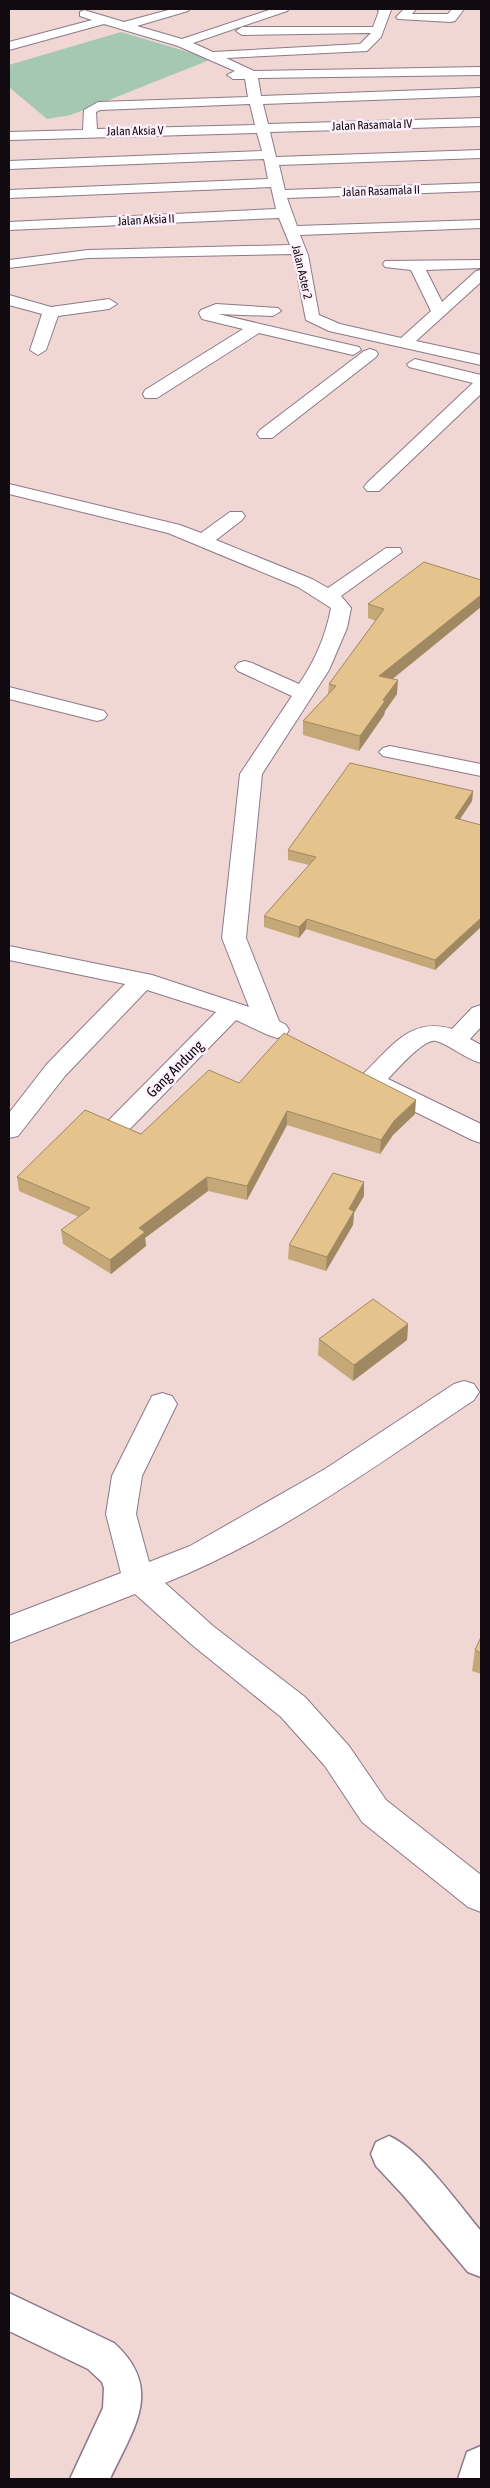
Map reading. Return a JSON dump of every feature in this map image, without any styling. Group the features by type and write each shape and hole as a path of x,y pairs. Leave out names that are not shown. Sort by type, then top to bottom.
{"street":[{"path":"98,9 84,14 182,43 252,74"},
{"path":"124,26 184,9"},
{"path":"182,43 283,9"},
{"path":"210,55 363,48 368,46 378,30 383,9"},
{"path":"410,9 402,17 451,18 458,9"},
{"path":"305,30 340,18"},
{"path":"9,46 105,20"},
{"path":"216,31 378,30"},
{"path":"218,75 481,71"},
{"name":"Jalan Aster 2","path":"252,74 255,99 284,213 299,249 312,317 335,328 481,360"},
{"path":"90,133 90,110 98,106 481,92"},
{"name":"Jalan Rasamala IV","path":"262,128 481,122"},
{"name":"Jalan Aksia V","path":"9,136 262,128"},
{"path":"9,165 481,154"},
{"name":"Jalan Rasamala II","path":"9,194 481,187"},
{"name":"Jalan Aksia II","path":"9,227 284,213"},
{"path":"291,231 481,224"},
{"path":"9,227 88,254"},
{"path":"9,264 88,254 299,249"},
{"path":"390,264 416,266 481,264"},
{"path":"416,266 439,312"},
{"path":"405,343 481,274"},
{"path":"9,300 52,312 109,304"},
{"path":"273,311 216,309 207,314 215,318 481,380"},
{"path":"38,350 52,312"},
{"path":"151,394 257,327"},
{"path":"266,434 370,354"},
{"path":"373,487 481,385"},
{"path":"9,489 143,520 204,540 330,595 338,602 341,608 337,628 319,670 251,774 234,938 268,1024"},
{"path":"204,540 236,516"},
{"path":"330,595 393,552"},
{"path":"245,667 304,694"},
{"path":"9,693 97,715"},
{"path":"390,752 481,770"},
{"path":"9,953 143,980 192,993 268,1024 294,1038"},
{"path":"9,1130 56,1070 143,980"},
{"name":"Gang Andung","path":"117,1127 232,1010"},
{"path":"454,1041 481,1012"},
{"path":"481,1055 435,1033 419,1035 363,1076 481,1134"},
{"path":"9,1630 201,1555 336,1478 464,1392"},
{"path":"162,1404 127,1476 121,1514 138,1578 202,1634 293,1707 337,1756 374,1811 481,1896"}],"lane":[{"path":"389,2154 416,2182 481,2259"},
{"path":"9,2312 101,2356 115,2368 123,2387 122,2410 90,2479"}],"shaded area":[{"path":"9,9 481,9 481,2479 9,2479"}],"green space":[{"path":"121,32 212,59 71,115 47,119 9,87 9,65"}],"building":[{"path":"424,562 481,580 481,595 379,676 398,680 360,736 303,721 336,686 329,684 384,609 368,604"},
{"path":"350,763 473,791 455,818 481,825 481,918 435,960 307,919 299,927 264,916 316,857 288,850"},
{"path":"284,1033 416,1100 394,1121 381,1140 287,1111 247,1186 207,1177 139,1228 145,1232 110,1260 61,1230 90,1208 17,1177 85,1110 141,1134 209,1070 239,1083"},
{"path":"333,1173 364,1182 349,1209 354,1211 327,1257 289,1245"},
{"path":"373,1299 408,1324 354,1365 319,1339"},
{"path":"481,1637 481,1653 475,1650"}]}
